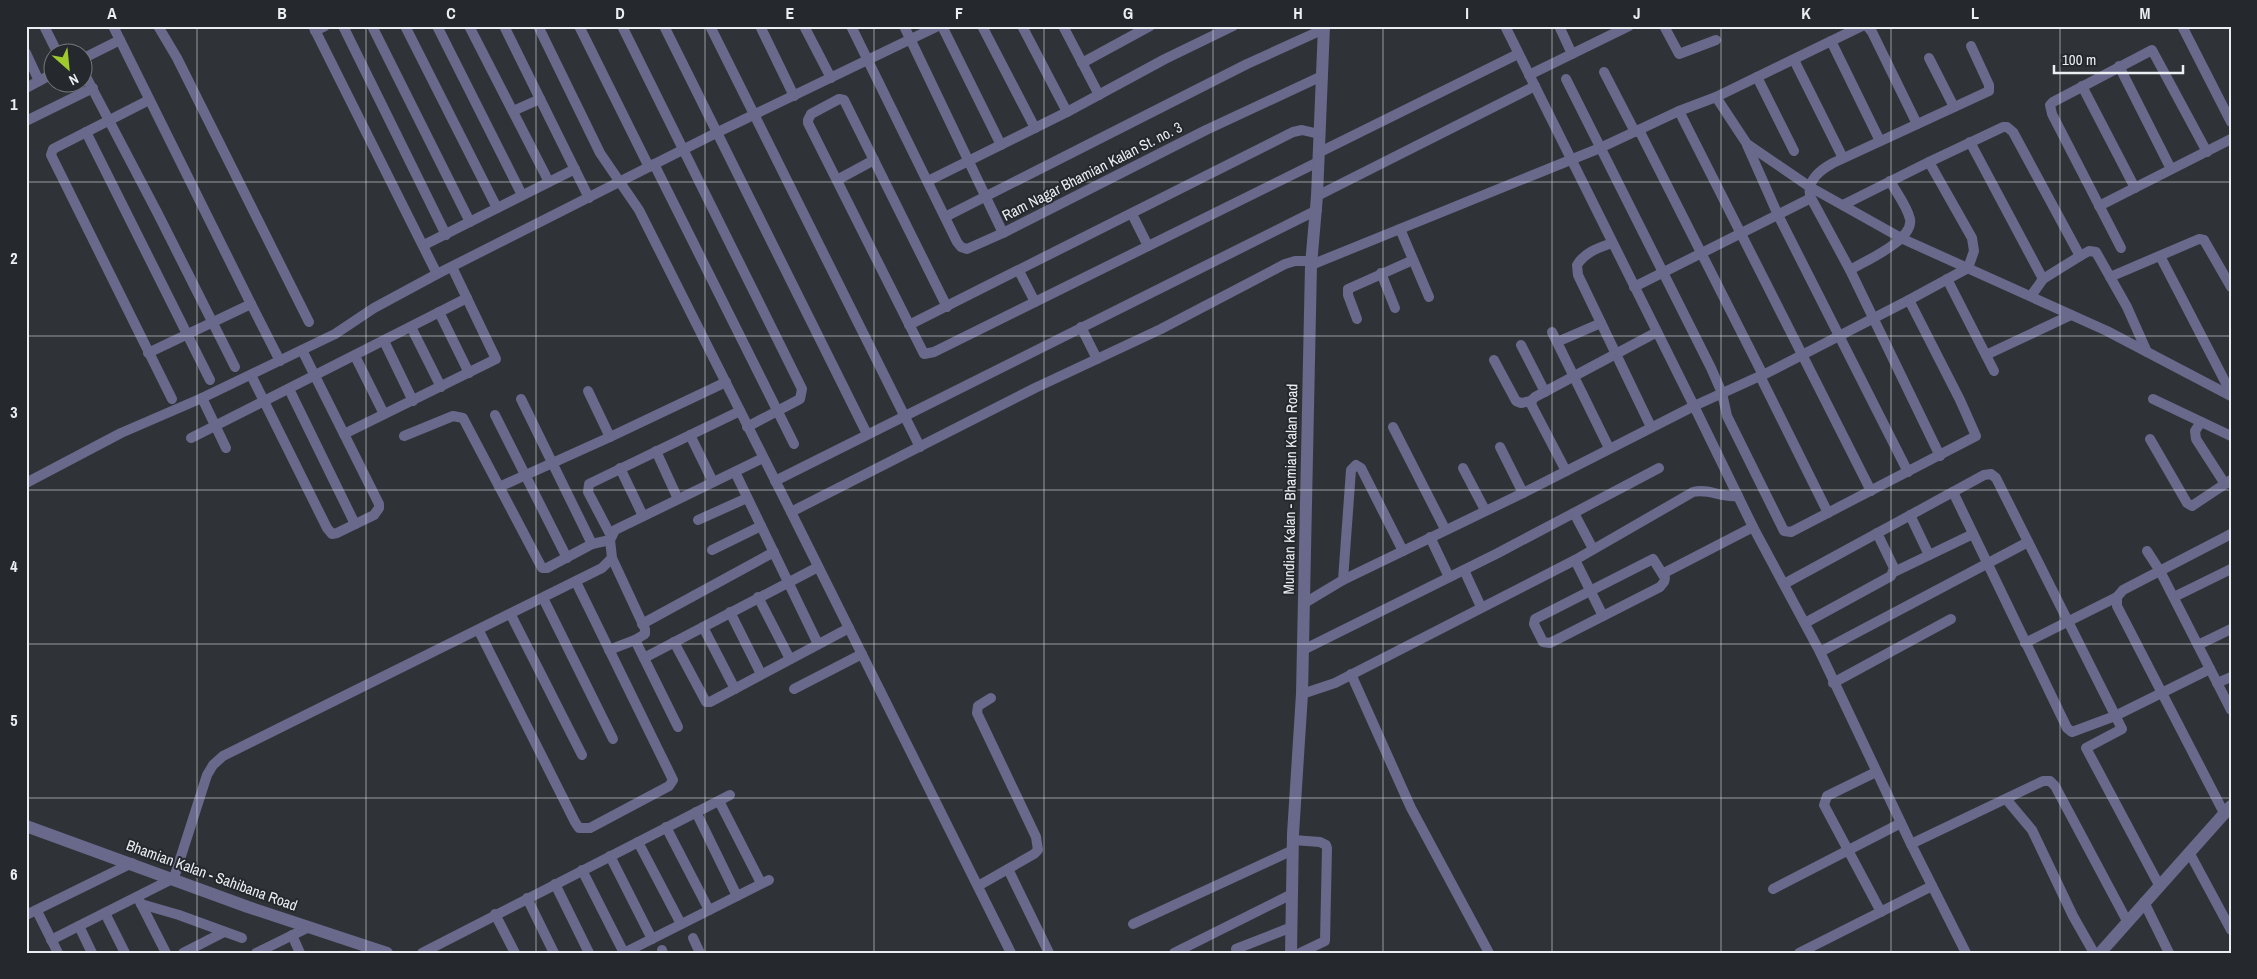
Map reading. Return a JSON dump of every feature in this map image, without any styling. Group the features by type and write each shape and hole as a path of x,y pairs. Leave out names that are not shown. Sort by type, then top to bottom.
{"street":[{"path":"44,26 52,42"},
{"path":"113,26 280,361"},
{"path":"158,26 177,58 309,322"},
{"path":"325,26 314,29 437,274"},
{"path":"343,26 446,235"},
{"path":"372,26 470,222"},
{"path":"405,26 497,208"},
{"path":"437,26 522,195"},
{"path":"470,26 549,182"},
{"path":"504,26 589,198"},
{"path":"538,26 600,153 639,210 1011,953"},
{"path":"580,26 794,444"},
{"path":"622,26 802,389 803,395 800,399 747,427"},
{"path":"664,26 867,434"},
{"path":"710,26 920,447"},
{"path":"760,26 794,96"},
{"path":"804,26 831,78"},
{"path":"851,26 957,242 961,247 967,249 1003,233"},
{"name":"Ram Nagar Bhamian Kalan St. no. 3","path":"904,26 1003,233 1206,130 1322,76"},
{"path":"26,483 121,433 202,398 335,334 374,308 437,274 621,182 684,148 938,26"},
{"path":"942,26 1001,145"},
{"path":"982,26 1035,128"},
{"path":"1022,26 1067,112"},
{"path":"1063,26 1099,95"},
{"path":"1082,63 1150,26"},
{"path":"928,181 1233,26"},
{"path":"1505,26 1753,527 1820,652 1876,772 1966,953"},
{"path":"1559,26 1572,54"},
{"path":"1529,75 1572,54 1613,30 1629,26"},
{"path":"1664,26 1679,54 1716,40"},
{"path":"791,512 1035,388 1161,329 1285,264 1295,261 1312,263 1600,148 1679,111 1716,97 1862,26"},
{"path":"1867,26 1872,32 1917,124"},
{"path":"2182,26 2231,122"},
{"path":"945,217 1230,72 1324,28"},
{"name":"Mundian Kalan - Bhamian Kalan Road","path":"1291,953 1293,845 1302,694 1312,263 1318,196 1324,28"},
{"path":"92,54 120,40"},
{"path":"1831,41 1880,141"},
{"path":"1940,456 1850,270 1811,198 1810,187 1822,169 1990,89 1971,46"},
{"path":"2120,248 2050,109 2053,102 2149,51 2155,52 2207,152"},
{"path":"26,53 40,81 26,88"},
{"path":"947,306 843,98 811,114 808,120 921,351 929,354 1148,246 1518,54"},
{"path":"1929,58 1954,106"},
{"path":"1794,60 1843,158"},
{"path":"2119,66 2171,169"},
{"path":"1604,72 1703,253 1828,513"},
{"path":"1757,77 1794,151"},
{"path":"1566,79 1722,393 1727,416 1784,531 1791,532 1973,439 1976,433 1909,300"},
{"path":"1318,196 1535,86"},
{"path":"2082,86 2135,188"},
{"path":"26,122 93,88 235,367"},
{"path":"1716,97 1747,144 1778,216 1908,472"},
{"path":"149,100 53,149 51,155 172,399"},
{"path":"513,111 540,100"},
{"path":"1679,111 1871,491"},
{"path":"1844,205 1928,162 2003,127 2010,129 2080,256"},
{"path":"909,325 1293,132 1302,130 1319,134"},
{"path":"86,132 210,380"},
{"path":"2099,206 2231,139"},
{"path":"1970,142 2043,279"},
{"path":"1747,144 1810,187 1903,239 2031,296 2231,394"},
{"path":"837,180 874,160"},
{"path":"1303,604 1343,580 1445,529 1523,493 1694,406 1761,376 1968,268 1974,251 1972,238 1928,162"},
{"path":"424,246 575,169"},
{"path":"1850,270 1903,239 1909,228 1910,218 1890,181"},
{"path":"1634,287 1811,198"},
{"path":"775,481 905,414 1317,210"},
{"path":"1132,214 1148,246"},
{"path":"1400,229 1429,297"},
{"path":"2110,277 2199,239 2204,240 2231,287"},
{"path":"1612,243 1589,253 1577,265 1578,275 1651,427"},
{"path":"2031,296 2043,279 2093,250 2127,307 2147,352"},
{"path":"2160,256 2231,394"},
{"path":"1357,319 1348,295 1348,288 1413,260"},
{"path":"344,434 496,359 452,267"},
{"path":"1019,271 1035,302"},
{"path":"1381,273 1395,308"},
{"path":"1947,279 1994,371"},
{"path":"191,438 467,298"},
{"path":"148,353 251,304"},
{"path":"439,312 469,373"},
{"path":"1986,354 2071,315"},
{"path":"1601,324 1555,337 1609,448"},
{"path":"411,327 441,387"},
{"path":"1081,327 1097,360"},
{"path":"1494,360 1516,401 1521,403 1532,401 1545,392 1657,332"},
{"path":"384,341 413,401"},
{"path":"1521,345 1545,392"},
{"path":"250,375 330,532 337,533 356,524 374,515 380,508 302,350"},
{"path":"355,356 384,414"},
{"path":"499,487 726,382"},
{"path":"289,389 356,524"},
{"path":"588,391 610,437"},
{"path":"202,398 226,448"},
{"path":"521,399 592,544"},
{"path":"2153,399 2231,436"},
{"path":"1532,401 1532,406 1566,471"},
{"path":"609,650 635,640 644,634 642,624 612,558 610,537 587,487 592,482 620,468 740,411"},
{"path":"495,415 567,558"},
{"path":"404,436 453,416 463,418 542,568 546,568 592,544 610,537 614,530 763,458"},
{"path":"2150,439 2187,503 2192,506 2228,482 2196,439 2195,431 2201,422"},
{"path":"1394,427 1445,529"},
{"path":"690,435 712,482"},
{"path":"1500,447 1523,493"},
{"path":"656,451 678,499"},
{"path":"1343,580 1351,470 1356,465 1361,468 1404,551"},
{"path":"620,468 643,516"},
{"path":"1463,468 1485,510"},
{"path":"1303,650 1450,578 1659,468"},
{"path":"734,472 818,644"},
{"path":"1784,584 1984,475 1991,474 1996,478 2122,729 2086,748 2159,885"},
{"path":"1302,694 1323,688 1575,560 1693,492 1702,490 1730,497 1738,496"},
{"path":"1953,492 2067,728 2072,732 2079,731 2115,716 2210,669"},
{"path":"698,520 747,498"},
{"path":"1574,513 1594,549"},
{"path":"1910,515 1929,555"},
{"path":"712,550 761,526"},
{"path":"1664,573 1753,527"},
{"path":"1877,533 1894,568 1894,572"},
{"path":"1805,623 1891,576 1894,572 1973,534"},
{"path":"2025,643 2117,597 2123,590 2231,534"},
{"path":"1430,537 1450,578"},
{"path":"1820,652 2028,542"},
{"path":"2147,551 2174,597 2231,710"},
{"path":"642,624 774,552"},
{"path":"51,940 105,913 139,900 174,878 207,775 213,765 223,756 576,582 602,568 612,558"},
{"path":"1653,559 1664,573 1664,582 1660,586 1550,643 1543,642 1534,624 1535,619 1590,590 1653,559"},
{"path":"1575,560 1603,616"},
{"path":"644,658 818,567"},
{"path":"2174,597 2231,569"},
{"path":"1464,570 1481,607"},
{"path":"479,630 575,822 579,828 584,829 669,786 673,780 576,582"},
{"path":"2100,953 2228,809 2162,693 2117,606 2117,597"},
{"path":"543,598 613,739"},
{"path":"758,598 790,659"},
{"path":"730,612 761,674"},
{"path":"511,614 582,755"},
{"path":"1833,683 1951,619"},
{"path":"703,627 735,689"},
{"path":"674,642 703,700 710,702 849,628"},
{"path":"2198,646 2231,629"},
{"path":"635,640 678,727"},
{"path":"794,689 862,654"},
{"path":"1351,674 1411,808 1489,953"},
{"path":"2217,683 2231,677"},
{"path":"978,886 1038,850 1038,844 977,712 978,706 991,698"},
{"path":"1876,772 1827,796 1824,800 1824,806 1881,912"},
{"path":"1911,844 2043,781 2050,781 2055,786 2126,922"},
{"path":"422,953 730,795"},
{"path":"2006,799 2032,830 2072,916 2094,953"},
{"path":"582,870 624,953 738,896 765,882 719,801"},
{"path":"696,812 738,896"},
{"path":"1773,889 1901,823"},
{"name":"Bhamian Kalan - Sahibana Road","path":"26,826 248,906 387,953"},
{"path":"666,827 709,910"},
{"path":"638,842 681,924"},
{"path":"1133,924 1293,845 1320,842 1326,845 1327,848 1325,941 1300,953"},
{"path":"2189,852 2231,930"},
{"path":"610,856 652,938"},
{"path":"26,916 132,863"},
{"path":"1008,869 1049,953"},
{"path":"555,884 589,953"},
{"path":"1799,953 1932,886"},
{"path":"1174,953 1292,894"},
{"path":"527,898 554,953"},
{"path":"139,900 242,938"},
{"path":"139,900 166,953"},
{"path":"2144,902 2169,953"},
{"path":"36,911 58,953"},
{"path":"105,913 125,953"},
{"path":"495,914 515,953"},
{"path":"79,926 92,953"},
{"path":"261,952 309,926"},
{"path":"1236,948 1292,927"},
{"path":"184,953 224,932"},
{"path":"292,935 300,953"},
{"path":"693,938 700,953"}]}
